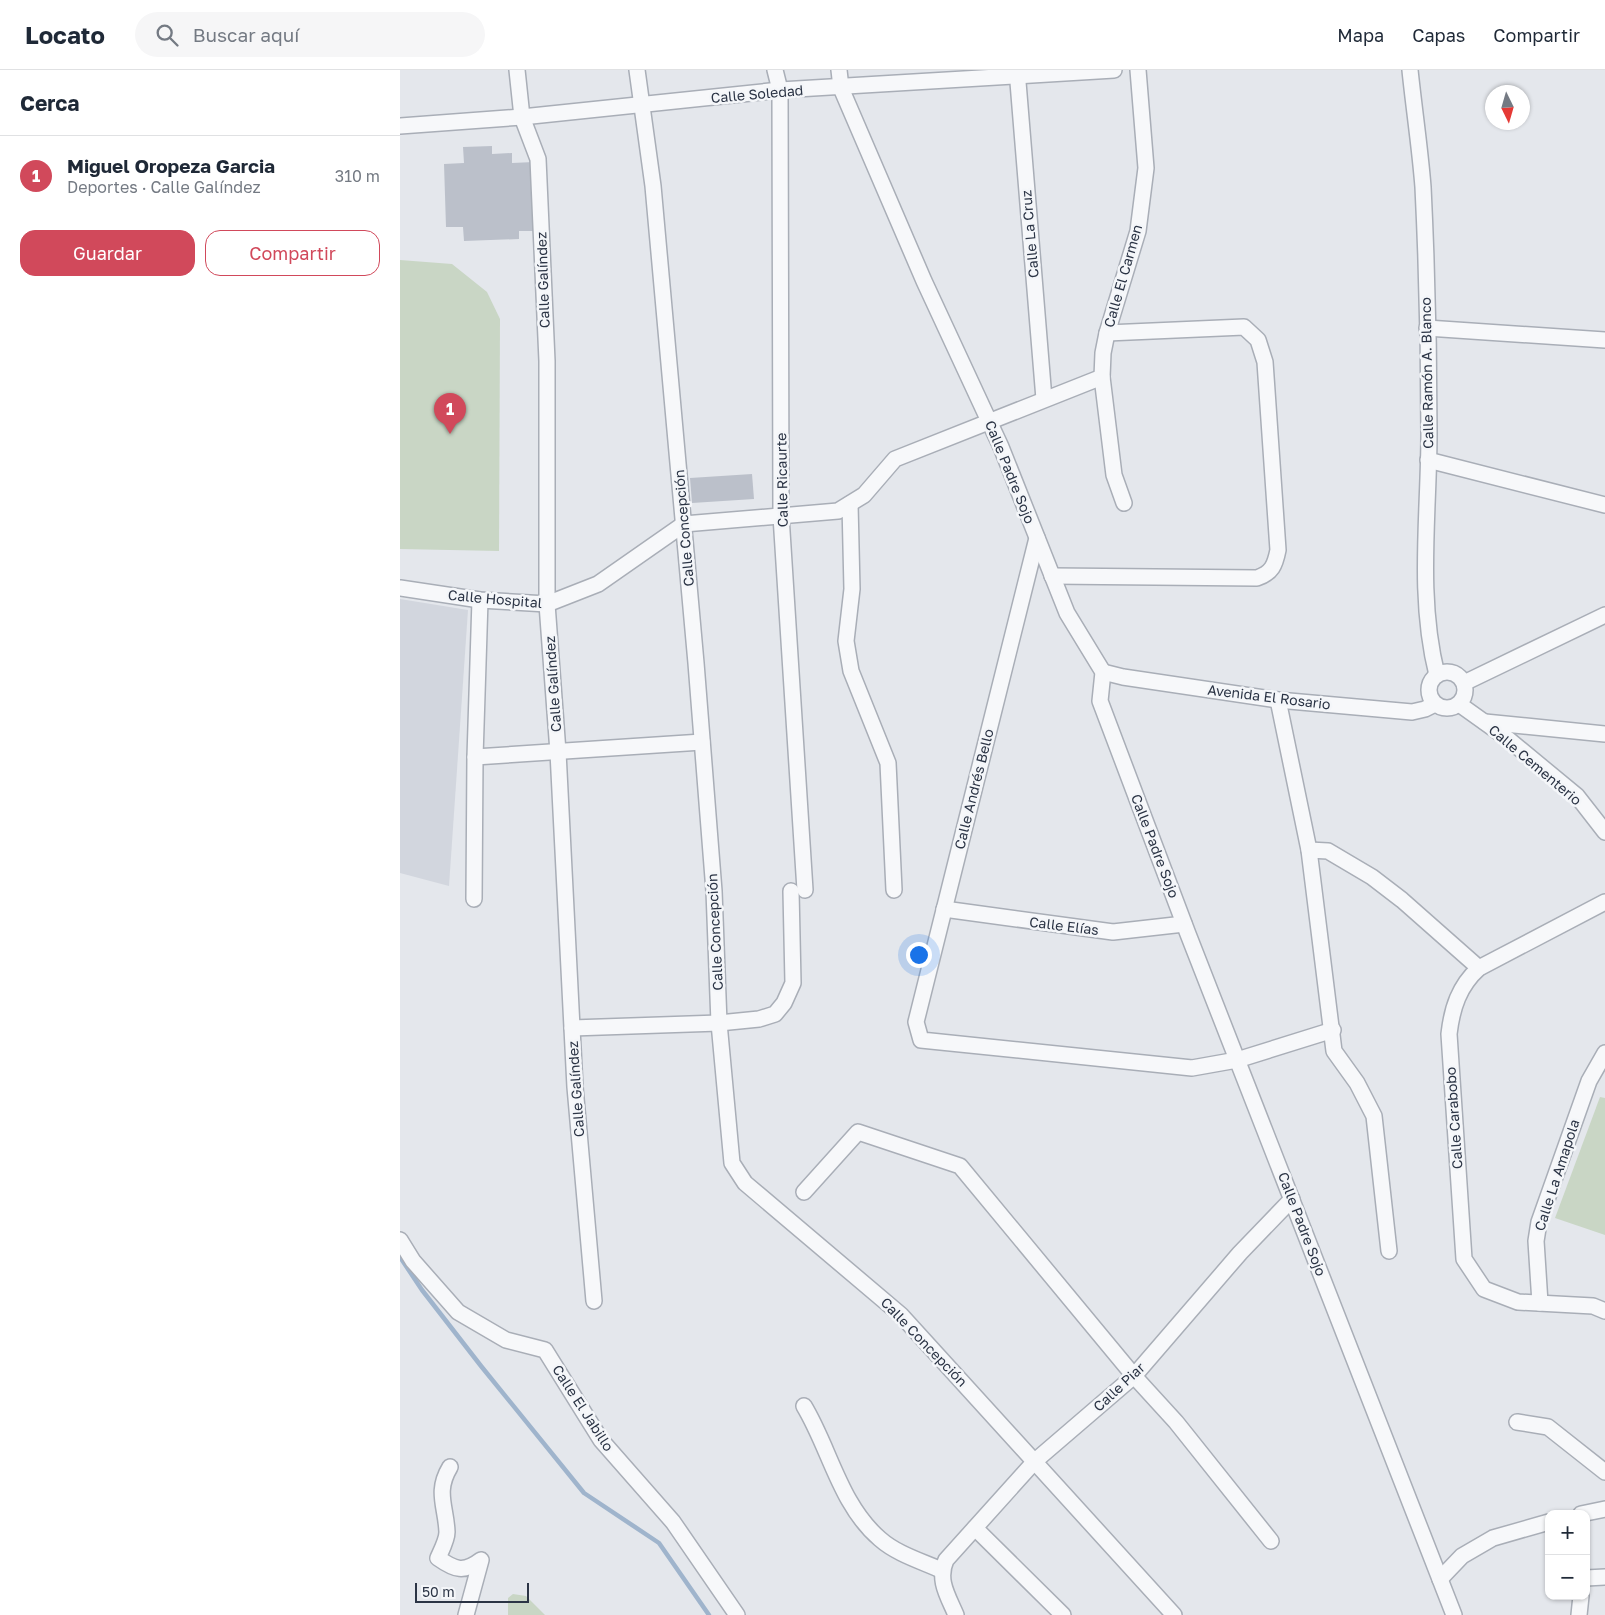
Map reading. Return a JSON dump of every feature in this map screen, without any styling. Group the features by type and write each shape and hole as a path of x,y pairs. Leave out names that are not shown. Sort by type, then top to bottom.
{"street":[{"name":"Calle Galíndez","path":"517,70 522,118 538,159 547,361 548,604 558,752 572,1028 594,1301"},
{"name":"Calle Concepción","path":"637,70 653,186 684,524 714,891 720,1023 732,1163 745,1183 901,1315 1174,1615"},
{"name":"Calle Ricaurte","path":"572,1028 720,1023 759,1019 775,1014 784,1003 793,983 798,891 781,516 780,90 775,70"},
{"name":"Calle Padre Sojo","path":"839,70 841,88 924,281 990,421 1067,614 1103,672 1100,701 1184,924 1454,1615"},
{"name":"Calle Soledad","path":"400,126 522,118 780,90 841,88 1017,73 1114,70"},
{"name":"Calle El Carmen","path":"1124,503 1119,494 1111,452 1102,377 1103,353 1107,334 1138,231 1146,168 1138,70"},
{"name":"Calle Ramón A. Blanco","path":"1410,70 1423,186 1428,460 1425,598 1432,654 1437,675"},
{"name":"Calle La Cruz","path":"1017,73 1044,398"},
{"path":"1052,576 1257,578 1267,575 1277,557 1265,362 1258,340 1244,328 1107,334"},
{"path":"1427,328 1605,340"},
{"path":"684,524 838,511 864,495 895,459 1044,398 1102,377"},
{"path":"1428,460 1605,505"},
{"path":"850,504 852,589 846,640 851,671 888,763 894,890"},
{"name":"Calle Hospital","path":"400,588 480,600 548,604 598,584 684,524"},
{"name":"Calle Andrés Bello","path":"1037,538 916,1022 921,1040 1192,1068 1237,1060"},
{"path":"474,899 475,757 480,600"},
{"path":"1464,683 1605,615"},
{"name":"Avenida El Rosario","path":"1103,672 1123,677 1278,700 1412,712 1435,704 1446,708 1459,704"},
{"path":"1435,704 1430,697 1431,681 1437,675 1445,672 1454,673 1464,683 1465,694 1459,704"},
{"path":"1278,700 1309,850 1334,1052 1356,1083 1374,1116 1389,1251"},
{"name":"Calle Cementerio","path":"1459,704 1508,739 1576,796 1605,832"},
{"path":"1483,722 1605,734"},
{"path":"475,757 702,742"},
{"path":"1309,850 1328,851 1372,877 1402,900 1479,968"},
{"name":"Calle Carabobo","path":"1605,902 1479,968 1467,978 1455,1001 1449,1034 1464,1259 1484,1289 1518,1302 1593,1306 1605,1311"},
{"name":"Calle Elías","path":"944,909 1113,932 1184,924"},
{"path":"1237,1060 1332,1030"},
{"name":"Calle La Amapola","path":"1540,1303 1536,1241 1539,1222 1589,1081 1605,1053"},
{"path":"804,1192 858,1132 960,1166 1134,1376 1176,1422 1271,1541"},
{"name":"Calle Piar","path":"941,1570 946,1560 1035,1461 1134,1376 1240,1253 1292,1199"},
{"name":"Calle El Jabillo","path":"400,1240 413,1260 458,1312 506,1340 545,1350 601,1440 672,1522 737,1615"},
{"path":"804,1406 821,1436 849,1502 866,1525 893,1549 941,1570 945,1590 956,1615"},
{"path":"1517,1422 1535,1423 1548,1427 1605,1472"},
{"path":"450,1467 444,1478 441,1497 447,1534 438,1558 453,1568 470,1568 481,1560 466,1615"},
{"path":"1590,1512 1605,1509"},
{"path":"1440,1579 1462,1556 1493,1538 1545,1523"},
{"path":"975,1528 1063,1615"},
{"path":"1590,1578 1605,1577"},
{"path":"1579,1615 1581,1600"}],"shaded area":[{"path":"400,599 468,610 449,886 400,873"}],"green space":[{"path":"400,260 452,264 487,292 500,319 499,551 400,549"},
{"path":"1600,1097 1605,1098 1605,1235 1555,1218"},
{"path":"513,1594 526,1596 545,1615 508,1615 508,1598"}],"building":[{"path":"492,146 492,154 512,153 512,163 534,162 536,231 519,231 519,239 464,241 463,227 446,227 444,164 464,163 463,147"},
{"path":"752,474 754,499 692,503 690,478"}],"waterway":[{"path":"400,1257 422,1290 481,1366 584,1493 659,1543 709,1615"}],"place":[{"name":"Miguel Oropeza Garcia","path":"450,434"}]}
